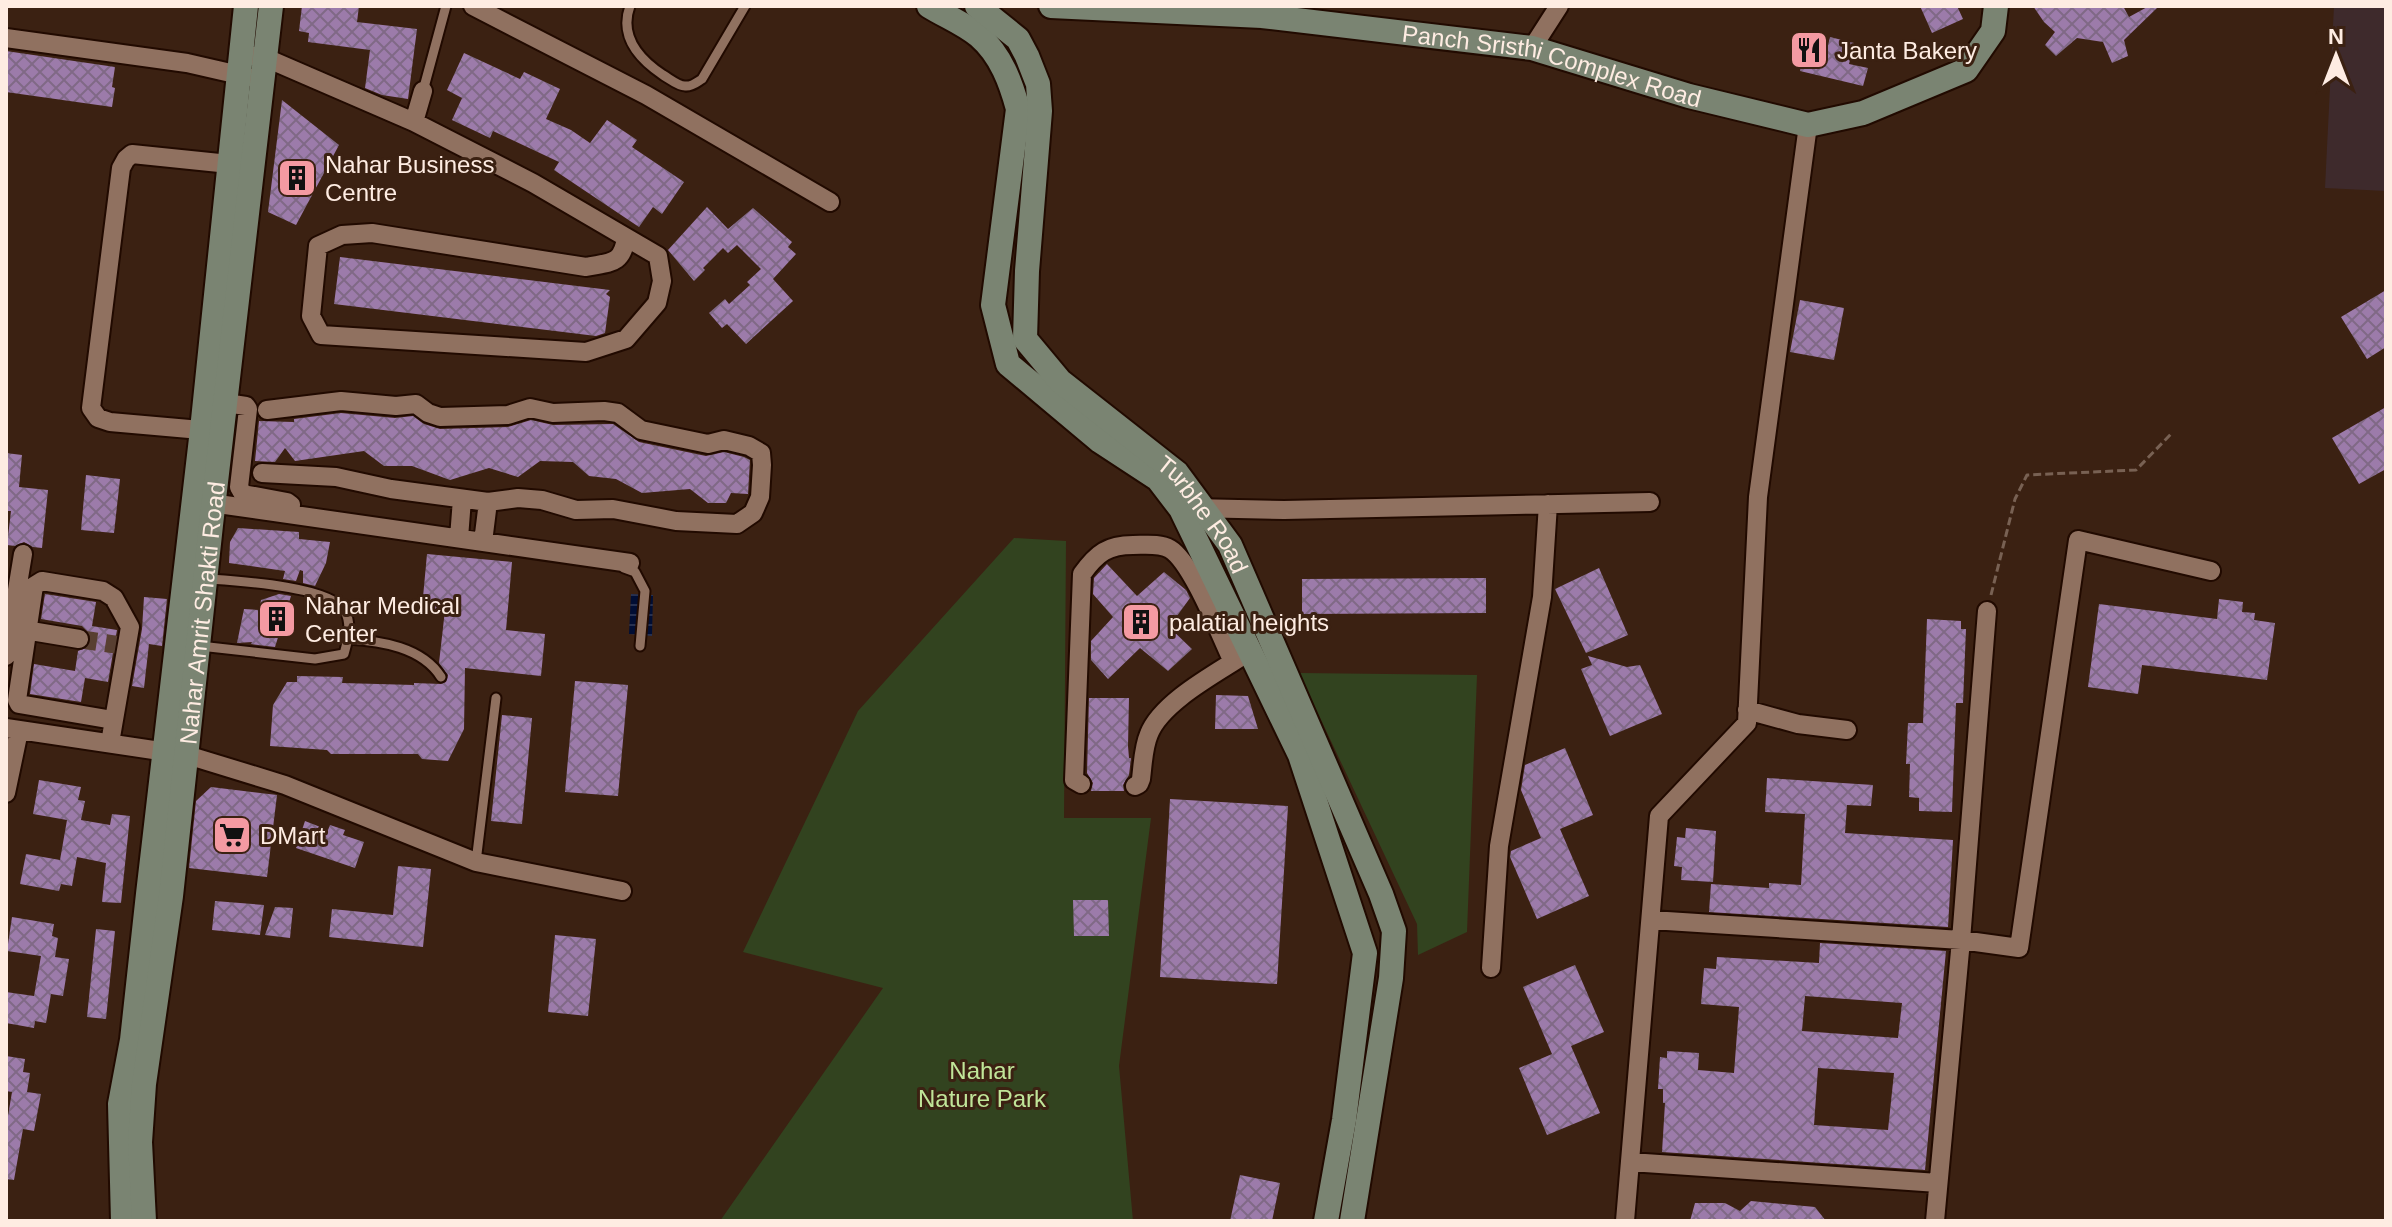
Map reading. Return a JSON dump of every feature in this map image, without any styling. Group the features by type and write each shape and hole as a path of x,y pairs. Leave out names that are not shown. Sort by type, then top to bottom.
{"street":[{"name":"Nahar Amrit Shakti Road","path":"212,431 226,403 242,165 240,65 246,6"},
{"name":"Nahar Amrit Shakti Road","path":"123,1221 130,1142 144,1084 160,895 242,165 265,69 271,6"},
{"path":"473,6 646,95 830,202"},
{"name":"Turbhe Road","path":"977,6 1018,39 1038,84 1040,111 1025,339 1060,381 1177,473 1191,508 1230,545 1253,653 1308,749 1381,894 1394,931 1391,978 1352,1221"},
{"name":"Panch Sristhi Complex Road","path":"1051,6 1264,11 1532,48 1689,96 1808,125 1863,113 1966,70 1993,31 1996,6"},
{"path":"1532,48 1559,6"},
{"path":"945,9 993,51 1010,79 1018,109 993,305 1008,364 1100,441 1158,479 1191,508 1284,510 1650,502"},
{"path":"6,38 195,65 240,65 265,69 414,122 533,183 658,256 662,281 657,303 626,339 586,352 321,335 311,316 318,246 342,235 372,233 586,267 615,261 624,252 626,238"},
{"path":"414,122 423,91"},
{"path":"1625,1221 1659,816 1747,723 1758,497 1808,125"},
{"path":"212,431 110,422 98,418 91,408 121,168 126,159 132,154 242,165"},
{"path":"996,318 1026,313"},
{"path":"262,473 336,477 391,489 488,502 518,498 542,500 576,510 613,509 676,521 737,524 753,513 760,497 761,453 749,446 724,440 708,444 641,430 618,413 553,413 530,408 508,415 440,417 416,404 396,406 355,401 267,410"},
{"path":"226,403 248,409 239,487 243,494 287,502 291,505 290,514"},
{"path":"459,538 462,499"},
{"path":"483,542 488,502"},
{"path":"1491,968 1499,846 1538,631 1548,504"},
{"path":"203,505 290,514 630,563"},
{"path":"1651,920 1961,940 2019,948 2078,540 2211,571"},
{"path":"1081,784 1074,780 1082,574 1099,555 1116,545 1154,544 1170,548 1186,564 1253,653 1169,706 1147,738 1141,779 1135,786"},
{"path":"23,554 19,704 113,720"},
{"name":"Nahar Amrit Shakti Road","path":"176,753 198,646 195,578"},
{"path":"6,656 34,586 42,581 103,591 114,598 130,627 110,743"},
{"path":"1935,1221 1987,611"},
{"path":"19,629 79,639"},
{"path":"1747,710 1798,724 1847,730"},
{"path":"6,793 12,730 176,753 285,785 476,862 622,891"},
{"path":"1308,749 1365,953 1344,1120 1326,1221"},
{"path":"1361,940 1394,931"},
{"name":"Nahar Amrit Shakti Road","path":"130,1142 144,1221"},
{"path":"1630,1162 1938,1183"}],"lane":[{"path":"423,91 446,6"},
{"path":"630,6 627,31 634,51 651,67 682,87 692,86 702,79 745,6"},
{"path":"203,505 621,566 635,572 645,591 640,646"},
{"path":"195,578 310,591 330,598 344,608 349,620 344,654 315,659 198,646"},
{"path":"348,639 368,640 418,654 441,677"},
{"path":"476,862 496,698"}],"path":[{"path":"1987,611 2015,499 2027,475 2136,470 2173,432"}],"shaded area":[{"path":"2334,6 2386,6 2386,191 2325,188"}],"green space":[{"name":"Nahar Nature Park","path":"1014,538 1066,541 1064,818 1151,818 1119,1066 1133,1221 720,1221 883,988 743,952 858,711"},
{"path":"1299,673 1477,675 1467,932 1418,955 1417,924"}],"water":[{"path":"631,594 653,595 652,636 629,634"}],"building":[{"path":"302,6 359,6 357,22 417,29 408,99 382,95 365,88 370,50 308,42 309,33 299,31"},
{"path":"1920,6 1957,6 1963,19 1932,33"},
{"path":"2033,6 2123,6 2129,17 2149,6 2158,7 2124,40 2128,56 2112,63 2103,42 2077,38 2056,56 2045,45 2055,32"},
{"path":"1830,37 1854,43 1849,64 1868,68 1863,86 1800,71 1804,53 1825,58"},
{"path":"6,51 115,67 112,107 6,92"},
{"path":"464,53 520,79 524,72 560,89 546,119 590,143 607,120 637,140 632,147 684,182 662,214 653,207 639,227 554,170 559,162 493,131 490,138 452,120 462,98 447,90"},
{"name":"Nahar Business Centre","path":"282,100 339,145 296,225 268,212"},
{"path":"707,207 728,229 753,208 792,242 788,247 796,254 773,279 793,301 746,344 727,324 722,328 709,313 725,299 729,304 750,285 747,282 761,269 737,245 728,253 723,248 694,281 668,250"},
{"path":"340,257 610,290 606,294 610,297 605,333 596,336 334,304"},
{"path":"2386,290 2386,347 2367,359 2341,317"},
{"path":"1800,300 1844,308 1834,360 1790,352"},
{"path":"2386,407 2386,469 2359,484 2332,438"},
{"path":"341,413 395,418 413,416 424,424 440,429 508,427 531,420 553,425 613,424 639,442 706,456 724,452 750,460 748,494 731,493 726,503 708,503 690,489 642,493 616,479 589,476 573,462 540,461 518,477 489,468 450,480 412,466 384,466 364,451 295,461 285,448 275,462 255,461 259,421 294,422 294,419"},
{"path":"6,453 22,455 19,487 48,490 42,548 24,542 7,545 11,511 6,511"},
{"path":"86,475 120,479 114,533 81,530"},
{"path":"238,528 299,532 299,539 330,542 326,563 315,586 303,583 303,571 300,570 296,581 283,579 285,571 229,563 230,542"},
{"path":"427,554 512,562 506,630 545,634 541,676 465,668 464,729 448,761 422,759 418,754 331,754 327,750 270,746 273,705 287,682 297,682 297,676 343,677 342,683 414,685 446,682 448,675 439,663 445,610 422,608"},
{"name":"palatial heights","path":"1107,564 1137,596 1164,572 1186,590 1190,598 1169,627 1192,649 1168,671 1140,648 1108,679 1091,660 1091,641 1113,617 1093,594 1094,578"},
{"path":"1599,568 1628,635 1586,653 1555,589"},
{"path":"1486,578 1486,613 1302,614 1302,579"},
{"path":"45,594 96,602 92,626 117,630 108,682 85,678 81,702 30,694 34,664 75,671 78,651 88,647 91,640 90,634 82,626 41,619"},
{"path":"279,594 291,596 275,647 252,642 237,643 244,609 259,610 261,600"},
{"path":"144,597 167,599 162,646 149,644 144,688 132,686"},
{"path":"2219,599 2243,602 2242,612 2255,613 2254,620 2275,623 2267,680 2142,665 2138,694 2088,687 2099,604 2217,619"},
{"path":"1927,619 1961,621 1961,629 1966,629 1963,703 1956,703 1952,812 1919,811 1919,798 1909,797 1910,764 1906,764 1908,723 1923,723"},
{"path":"1588,656 1627,667 1640,665 1662,714 1610,736 1581,669 1592,665"},
{"path":"575,681 628,685 618,796 565,792"},
{"path":"1216,695 1248,696 1258,729 1215,729"},
{"path":"1089,698 1129,698 1128,746 1131,758 1124,791 1091,791 1093,783 1087,773"},
{"path":"502,715 532,718 522,824 491,821"},
{"path":"1565,748 1593,815 1560,829 1589,896 1537,919 1510,857 1511,851 1541,838 1521,790 1525,765"},
{"path":"1767,778 1873,785 1871,806 1847,805 1845,833 1953,840 1948,927 1709,912 1711,884 1769,888 1769,883 1801,885 1805,814 1765,812"},
{"path":"39,780 81,787 78,800 85,801 81,820 110,825 112,814 130,816 121,903 102,902 106,863 77,857 72,886 61,884 59,891 20,884 26,854 60,860 67,820 33,814"},
{"name":"DMart","path":"211,787 277,795 267,877 189,868 196,801"},
{"path":"1170,799 1288,806 1277,984 1160,977"},
{"path":"305,821 328,830 330,825 345,830 343,835 364,842 355,868 296,848"},
{"path":"1686,828 1716,831 1713,882 1681,880 1682,867 1674,866 1677,837 1685,838"},
{"path":"398,866 431,869 423,947 329,937 332,909 393,915"},
{"path":"1073,900 1108,900 1109,936 1074,936"},
{"path":"215,901 264,905 260,935 212,930"},
{"path":"275,907 293,908 290,938 265,935"},
{"path":"12,917 54,924 52,936 58,938 55,957 69,959 63,996 51,994 46,1023 35,1021 34,1028 6,1023 6,992 34,996 41,956 7,951"},
{"path":"96,929 115,931 106,1019 87,1017"},
{"path":"555,935 596,939 588,1016 548,1012"},
{"path":"1820,943 1946,951 1925,1170 1662,1152 1665,1103 1663,1089 1658,1089 1660,1057 1667,1058 1667,1051 1699,1053 1698,1070 1734,1073 1739,1007 1701,1004 1704,968 1716,969 1717,957 1819,963","holes":["1805,996 1902,1003 1898,1038 1802,1031","1818,1068 1894,1073 1888,1130 1814,1125"]},
{"path":"1575,965 1604,1032 1571,1046 1600,1113 1547,1135 1519,1068 1552,1054 1523,987"},
{"path":"6,1056 25,1059 23,1072 30,1073 27,1092 41,1094 34,1131 23,1129 14,1180 6,1179 6,1128 12,1092 6,1091"},
{"path":"1240,1175 1280,1183 1272,1221 1230,1221"},
{"path":"1751,1201 1815,1207 1826,1221 1690,1221 1695,1203 1725,1203 1740,1211"}],"tunnel":[{"path":"79,639 124,646"}],"place":[{"name":"Janta Bakery","path":"1809,50"},
{"name":"Nahar Business Centre","path":"297,178"},
{"name":"Nahar Medical Center","path":"277,619"},
{"name":"palatial heights","path":"1141,622"},
{"name":"DMart","path":"232,835"}]}
